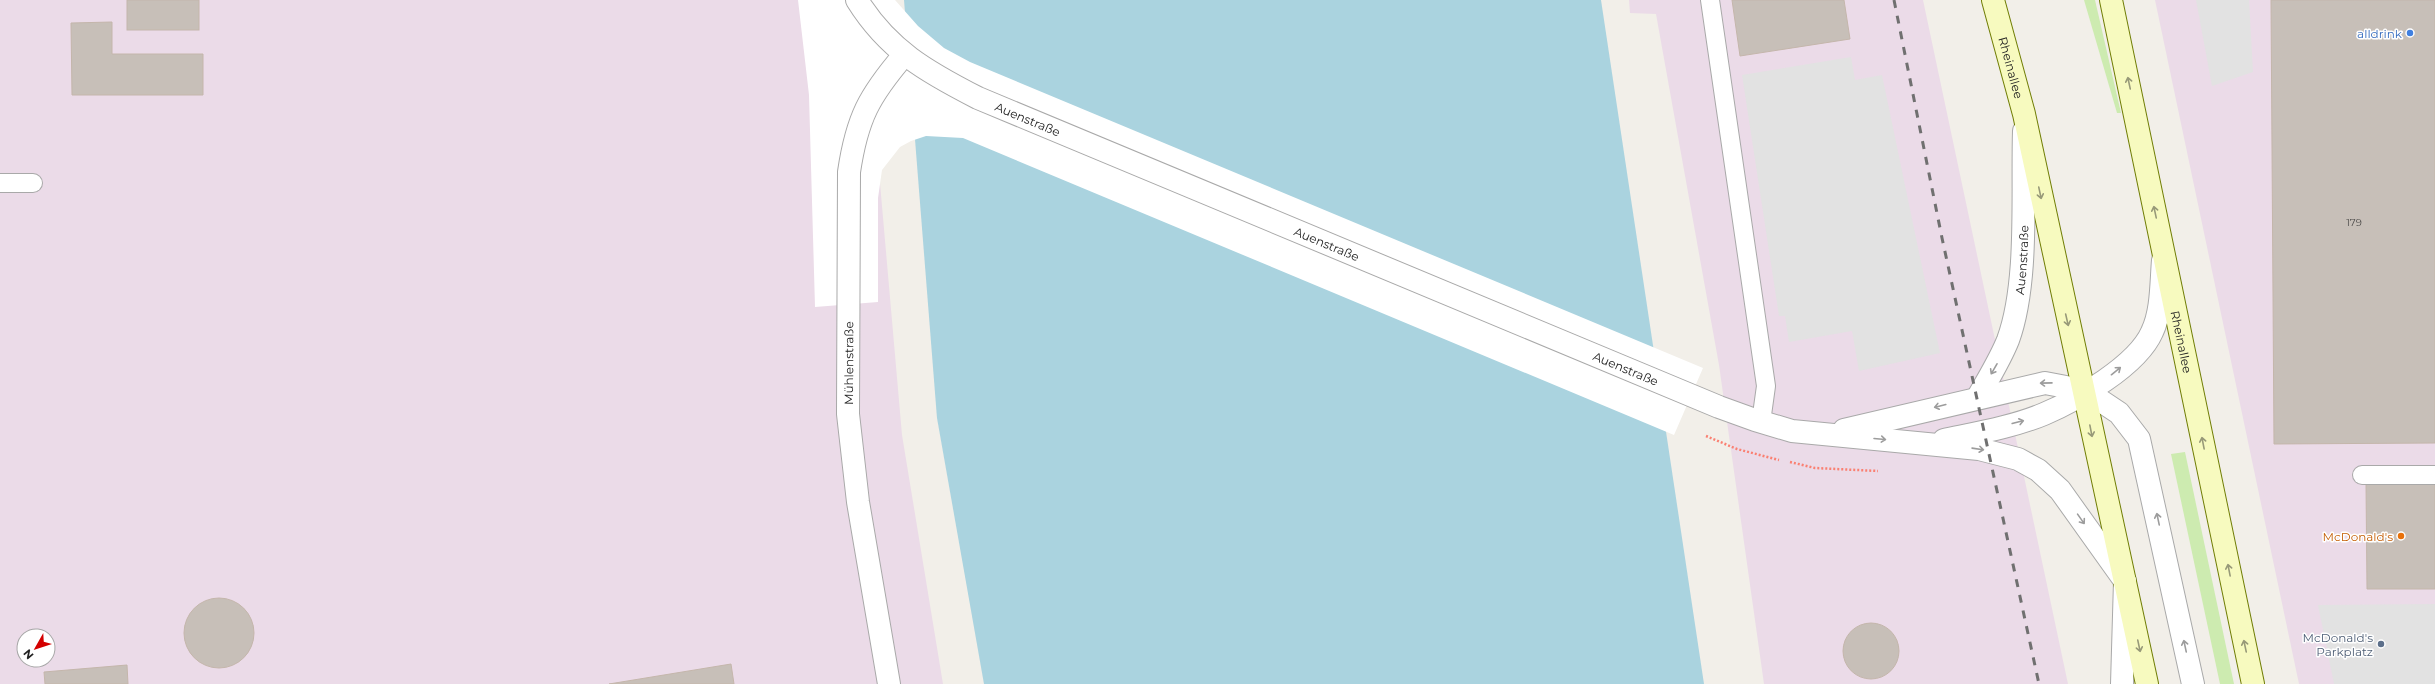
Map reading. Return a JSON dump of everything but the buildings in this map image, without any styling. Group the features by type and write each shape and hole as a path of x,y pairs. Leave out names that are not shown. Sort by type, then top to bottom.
{"main road":[{"name":"Rheinallee","path":"1993,0 2024,114 2147,684"},
{"name":"Rheinallee","path":"2111,0 2253,684"}],"street":[{"name":"Auenstraße","path":"857,0 871,21 904,55 920,67 978,98 1691,395 1761,422 1792,430 1989,451 2018,459 2038,470 2060,490 2125,581"},
{"name":"Mühlenstraße","path":"889,684 872,591 848,414 849,172 854,137 865,108 875,91 904,55"},
{"name":"Auenstraße","path":"1978,397 2003,353 2017,307 2022,253 2024,114"},
{"name":"Auenstraße","path":"1925,444 2044,414 2084,393 2131,359 2152,332 2158,312 2163,251"},
{"name":"Auenstraße","path":"1827,434 1978,397 2045,383 2084,393 2119,413 2139,439 2193,684"},
{"name":"Rheinallee","path":"2122,684 2125,581"}],"lane":[{"path":"1710,0 1766,386 1761,422"},
{"path":"0,183 34,183"},
{"path":"2362,475 2435,475"}],"shaded area":[{"path":"0,0 864,0 902,435 943,684 0,684"},
{"path":"1629,0 1923,0 2068,684 1764,684 1719,365 1656,14 1630,13"},
{"path":"2155,0 2435,0 2435,684 2299,684"},
{"path":"2196,0 2249,0 2253,72 2212,86"},
{"path":"1851,57 1855,80 1882,75 1940,353 1859,371 1852,331 1789,342 1785,316 1779,316 1742,75"},
{"name":"McDonald's Parkplatz","path":"2435,604 2435,684 2334,684 2318,605"}],"green space":[{"path":"2084,0 2095,0 2121,113 2117,113"},
{"path":"2185,452 2234,684 2220,684 2171,454"}],"water":[{"path":"904,0 1601,0 1704,684 984,684 937,418"}],"pier":[{"path":"798,0 895,0 918,26 944,48 970,62 1703,368 1674,435 963,138 926,136 911,141 900,147 882,170 878,198 878,302 815,307 809,95"}],"railway":[{"path":"1894,0 1942,238 2039,684"}],"place":[{"name":"alldrink","path":"2410,33"},
{"name":"McDonald's","path":"2401,536"},
{"name":"McDonald's Parkplatz","path":"2381,644"}]}
